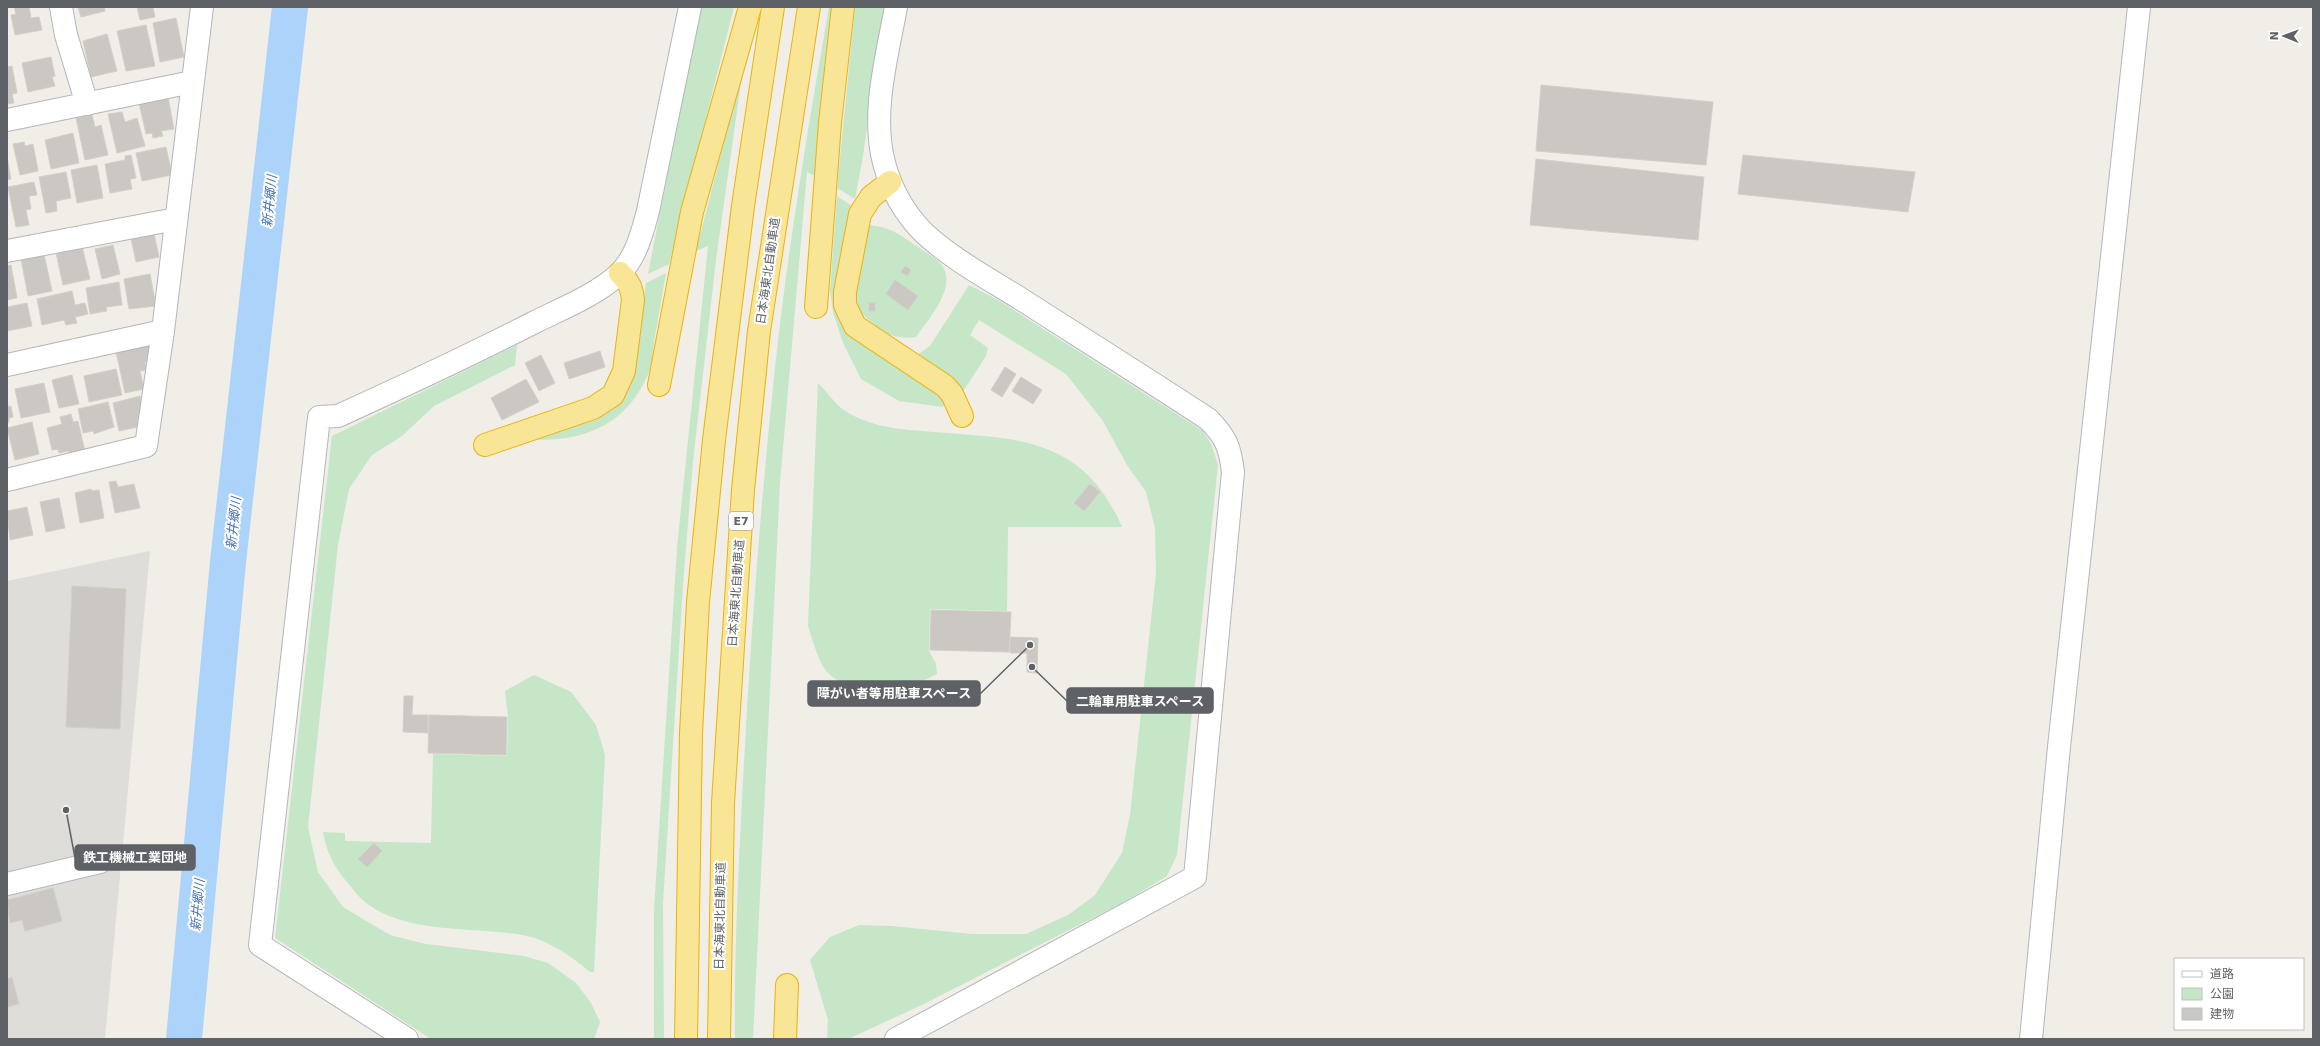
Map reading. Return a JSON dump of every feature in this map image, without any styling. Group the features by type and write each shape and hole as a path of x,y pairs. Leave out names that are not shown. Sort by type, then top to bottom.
{"highway":[{"path":"659,385 692,212 750,7"},
{"path":"686,1039 691,733 698,602 714,440 743,206 773,7"},
{"name":"日本海東北自動車道","path":"720,1039 723,803 743,490 759,332 809,7"},
{"path":"816,307 830,123 843,7"},
{"path":"890,182 871,197 860,214 845,292 845,305 855,326 945,386 952,394 962,416"},
{"path":"485,445 593,408 613,395 624,371 633,300 632,290 627,281 620,274"},
{"path":"784,1039 787,986"}],"street":[{"path":"61,7 66,35 87,104"},
{"path":"7,480 146,446 163,331 202,7"},
{"path":"407,1039 260,945 319,417 338,416 467,357 590,294 620,274 632,258 648,211 690,7"},
{"path":"896,7 879,116 884,162 890,182 908,214 925,233 941,246 1208,419 1221,432 1230,448 1233,472 1195,877 896,1039"},
{"path":"2032,1039 2060,739 2139,7"},
{"path":"7,120 192,82"},
{"path":"7,251 176,219"},
{"path":"7,365 163,331"},
{"path":"7,884 100,862"}],"shaded area":[{"path":"150,551 105,1039 7,1039 7,581"}],"green space":[{"path":"700,7 734,7 669,264 648,274"},
{"path":"829,7 833,7 815,176 807,172 780,483 753,1039 735,1039 736,936 742,798 753,615 765,466 775,368 792,232"},
{"path":"855,7 884,7 863,156 855,199 837,188"},
{"path":"743,68 716,260 693,461 683,585 663,903 664,1039 654,1039 654,910 677,548 708,246 696,251"},
{"path":"837,196 852,206 835,300 931,383 945,401 943,407 899,401 861,379 843,343 833,312 830,290"},
{"path":"868,225 882,227 898,234 938,261 944,270 946,280 945,290 935,311 916,337 906,338 890,335 877,327 858,310 855,292"},
{"path":"666,273 649,372 640,390 629,405 617,417 587,433 552,440 532,440 599,416 617,406 624,397 630,384 635,367 646,283"},
{"path":"969,285 998,300 1203,431 1212,446 1218,465 1177,855 1167,876 1126,901 924,1004 848,1039 827,1039 828,1020 810,960 830,937 859,925 892,926 972,934 1026,934 1068,915 1095,895 1122,853 1130,815 1156,573 1155,528 1146,492 1127,465 1103,421 1066,374 979,320 970,335 988,348 986,356 964,390 916,356 930,346"},
{"path":"517,345 515,365 434,406 402,436 372,455 349,489 338,545 308,827 318,872 343,907 390,935 426,944 524,956 548,963 576,983 591,1003 600,1022 594,1039 431,1039 275,938 332,436"},
{"path":"818,383 841,408 850,414 869,422 900,429 1013,440 1040,446 1064,457 1086,473 1105,496 1122,527 1008,527 1007,611 930,609 929,651 936,664 937,674 903,689 885,691 864,689 844,683 829,674 825,669 816,651 808,626"},
{"path":"534,675 571,692 596,725 605,755 594,972 590,972 568,955 536,938 508,933 425,925 386,915 366,903 346,881 331,858 324,839 323,832 345,833 345,841 431,843 433,754 507,756 508,717 505,691"}],"building":[{"path":"14,7 29,7 31,18 39,17 42,30 15,35 11,15 16,14"},
{"path":"78,7 104,7 105,11 81,17"},
{"path":"137,7 156,7 153,8 155,17 140,20"},
{"path":"176,18 184,57 160,62 153,23"},
{"path":"146,25 155,66 126,71 117,31"},
{"path":"107,34 117,71 91,77 83,41"},
{"path":"51,57 55,76 52,77 55,86 28,92 22,63"},
{"path":"12,66 17,93 12,94 14,103 7,104 7,67"},
{"path":"1541,85 1713,102 1706,165 1536,151"},
{"path":"168,97 174,129 161,131 163,136 153,138 152,133 146,134 139,103"},
{"path":"122,112 125,122 137,118 145,146 117,153 108,114"},
{"path":"92,115 95,127 101,125 108,155 85,160 76,118"},
{"path":"73,133 79,163 51,169 45,140"},
{"path":"24,142 25,146 33,144 38,171 20,175 13,144"},
{"path":"166,147 172,175 142,181 136,153"},
{"path":"131,155 136,178 130,179 132,189 110,193 105,164 125,160 125,156"},
{"path":"1743,155 1915,172 1908,212 1738,194"},
{"path":"7,157 11,179 7,180"},
{"path":"1536,159 1704,177 1698,240 1530,225"},
{"path":"97,165 103,198 77,203 71,170"},
{"path":"66,172 71,198 56,201 57,211 46,213 39,177"},
{"path":"34,182 37,195 29,196 31,209 26,210 29,225 16,227 8,187"},
{"path":"152,224 159,257 136,262 129,229"},
{"path":"81,242 90,279 63,285 55,248"},
{"path":"113,245 120,274 102,279 95,249"},
{"path":"44,254 52,291 28,296 21,259"},
{"path":"11,265 17,298 7,300 7,266"},
{"path":"905,266 911,270 907,276 901,272"},
{"path":"150,274 156,306 129,309 124,279"},
{"path":"895,280 918,296 908,310 886,294"},
{"path":"119,282 122,305 106,307 107,311 90,314 86,288"},
{"path":"72,291 75,305 85,303 88,314 75,317 77,323 66,325 64,320 42,325 37,299"},
{"path":"27,303 32,326 7,331 7,307"},
{"path":"869,303 875,303 875,311 869,311"},
{"path":"150,344 154,360 145,362 146,370 140,371 144,389 125,393 116,352"},
{"path":"600,351 605,367 569,379 564,363"},
{"path":"541,355 555,383 539,391 525,363"},
{"path":"1005,367 1016,374 1002,397 991,390"},
{"path":"116,369 122,395 89,402 84,376"},
{"path":"72,375 79,404 59,408 52,380"},
{"path":"1021,377 1042,390 1033,404 1012,391"},
{"path":"526,379 539,402 502,420 491,398"},
{"path":"44,383 50,412 21,418 15,389"},
{"path":"140,396 147,425 119,431 113,403"},
{"path":"108,402 114,427 94,434 93,431 83,433 78,409"},
{"path":"11,406 13,417 9,418 9,422 7,422 7,407"},
{"path":"71,414 73,422 78,421 86,456 71,460 69,451 59,453 58,449 52,450 47,428 62,424 60,417"},
{"path":"32,422 39,454 15,460 7,428"},
{"path":"116,481 118,487 134,484 140,508 115,513 109,482"},
{"path":"1090,484 1100,492 1084,511 1074,503"},
{"path":"91,489 92,491 99,490 104,518 80,523 75,493"},
{"path":"59,498 65,528 46,532 40,502"},
{"path":"27,507 33,535 10,540 7,511"},
{"path":"72,586 126,589 120,729 66,727"},
{"path":"931,610 1011,612 1009,652 930,650"},
{"path":"1010,637 1038,638 1037,673 1027,672 1027,653 1010,653"},
{"path":"404,696 413,696 412,715 428,715 428,733 403,732"},
{"path":"429,715 507,717 506,755 428,753"},
{"path":"374,843 382,851 367,867 358,859"},
{"path":"53,888 62,921 25,931 22,920 10,923 7,900"},
{"path":"12,977 19,1004 7,1007 7,979"}],"waterway":[{"name":"新井郷川","path":"184,1039 228,562 290,7"}],"place":[{"name":"障がい者等用駐車スペース","path":"1030,645"},
{"name":"二輪車用駐車スペース","path":"1032,667"},
{"name":"鉄工機械工業団地","path":"66,810"}]}
